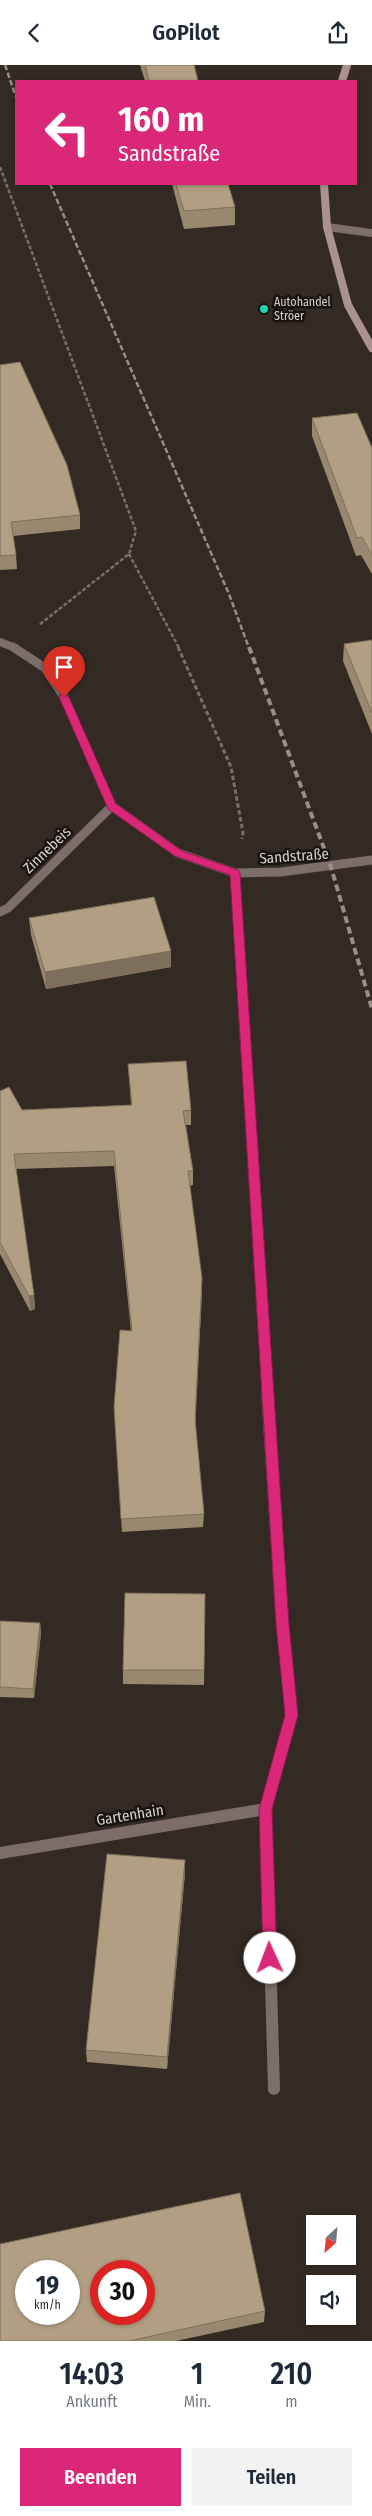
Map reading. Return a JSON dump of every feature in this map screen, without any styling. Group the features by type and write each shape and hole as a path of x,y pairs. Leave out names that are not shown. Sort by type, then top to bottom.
{"main road":[{"path":"342,80 347,65"},
{"path":"324,185 326,227 348,305 372,348"}],"street":[{"path":"326,227 372,233"},
{"path":"0,642 12,646 46,669 64,697 112,806"},
{"name":"Sandstraße","path":"112,806 178,853 235,873 306,870 372,860"},
{"name":"Zinnebeis","path":"0,912 8,908 112,806"},
{"path":"235,873 282,1624 292,1715 266,1809 274,2089"},
{"name":"Gartenhain","path":"0,1853 266,1809"}],"path":[{"path":"0,167 136,531 129,554 12,646"},
{"path":"129,554 186,661 231,767 243,833 235,873"}],"building":[{"path":"145,65 194,65 198,80 149,80"},
{"path":"176,185 228,185 235,207 184,211"},
{"path":"20,362 67,465 80,515 11,522 16,555 0,556 0,365"},
{"path":"357,413 372,448 372,555 362,537 357,538 312,418"},
{"path":"372,640 372,713 344,644"},
{"path":"154,897 171,951 45,972 29,918"},
{"path":"186,1061 191,1110 183,1111 193,1171 188,1171 202,1278 195,1419 204,1514 121,1519 114,1407 120,1330 132,1331 114,1151 14,1154 34,1295 29,1296 0,1242 0,1091 9,1087 22,1110 132,1105 128,1064"},
{"path":"125,1593 205,1594 204,1670 123,1670"},
{"path":"0,1621 40,1623 33,1689 0,1687"},
{"path":"107,1854 185,1860 167,2057 86,2050"},
{"path":"240,2193 265,2311 129,2341 0,2341 0,2244"}],"railway":[{"path":"5,65 15,94"},
{"path":"50,185 229,594 249,648"},
{"path":"249,647 331,867 372,1009"}],"place":[{"name":"Autohandel Ströer","path":"264,309"}],"route":[{"path":"64,697 112,806 178,853 235,873 282,1624 292,1715 266,1809 270,1958"}]}
